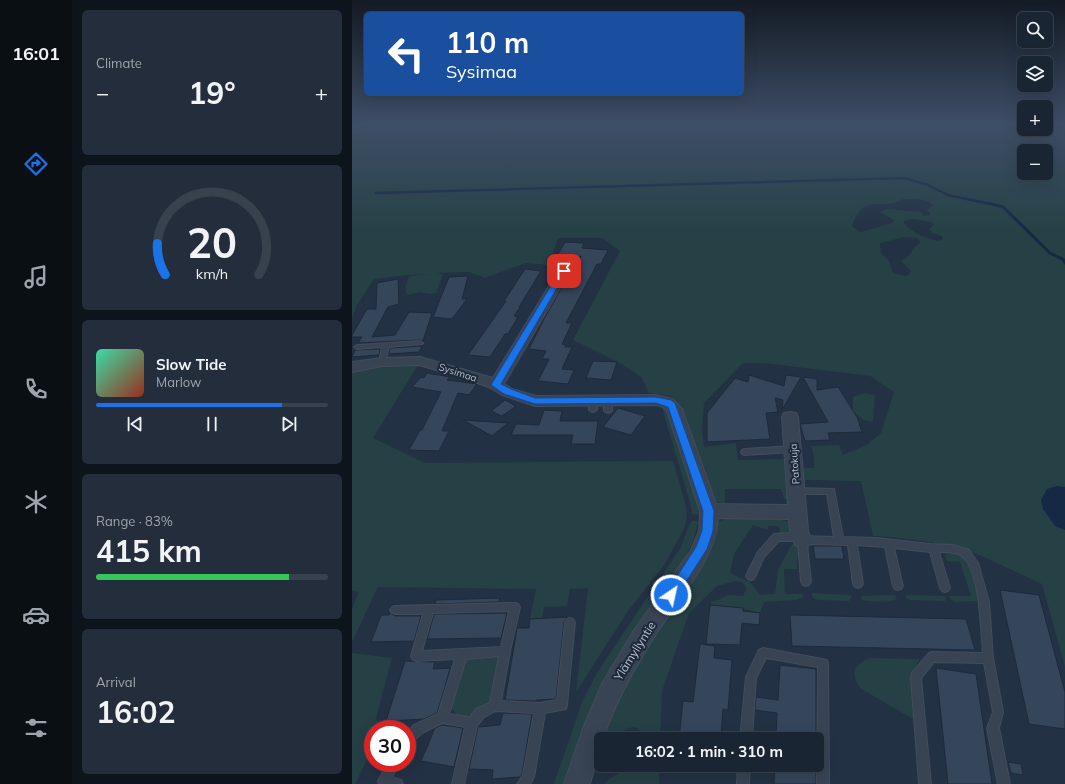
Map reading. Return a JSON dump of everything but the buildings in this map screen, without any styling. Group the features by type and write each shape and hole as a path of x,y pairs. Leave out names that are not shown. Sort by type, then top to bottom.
{"street":[{"path":"496,385 564,271"},
{"name":"Sysimaa","path":"352,367 382,362 420,361 448,368 496,385 507,392 535,401 608,405 656,400"},
{"name":"Ylämyllyntie","path":"577,784 598,721 610,692 632,654 699,554 706,538 709,511 674,409 668,403 656,400"},
{"name":"Patokuja","path":"790,417 799,530 802,540"},
{"path":"709,511 798,512"}],"lane":[{"path":"357,347 420,343"},
{"path":"382,362 386,345"},
{"path":"744,452 792,449"},
{"path":"796,490 832,491 839,540"},
{"path":"751,576 761,555 777,537 791,537 802,540 839,540 889,543 934,549 953,549 966,553 975,566 984,602 988,658 998,712 993,728 1004,784"},
{"path":"802,540 806,582"},
{"path":"852,541 858,584"},
{"path":"889,543 898,586"},
{"path":"934,549 945,588"},
{"path":"395,610 515,607 504,651 495,706"},
{"path":"429,609 416,656 504,651"},
{"path":"458,784 472,723 480,713 495,706 540,708 562,705 570,622"},
{"path":"747,732 751,677 763,653 823,663 823,732"},
{"path":"442,718 462,654"},
{"path":"925,784 916,677 932,657 988,658"},
{"path":"524,784 528,777 540,708"},
{"path":"416,731 442,718 472,723"},
{"path":"389,772 384,781 397,784"},
{"path":"743,784 744,772"},
{"path":"823,772 823,784"}],"green space":[{"path":"352,160 1017,160 1017,180 1053,180 1053,160 1065,160 1065,667 1042,584 958,546 873,536 861,481 803,480 800,468 814,468 814,457 811,446 839,445 843,455 868,444 881,433 894,392 870,376 764,363 743,363 704,403 702,430 704,447 736,443 738,460 789,459 789,499 784,499 781,489 725,489 725,505 715,501 678,402 671,396 649,393 642,378 622,364 573,340 620,251 602,238 558,238 549,265 525,263 485,278 469,272 436,273 443,274 436,293 429,294 420,292 407,295 405,288 409,276 429,274 374,279 357,305 352,318","holes":["903,199 919,199 927,201 933,205 927,210 931,215 924,216 921,212 887,209 880,212 894,220 892,223 861,232 852,226 857,215 862,209 868,206 874,204 888,204","912,219 931,222 934,225 929,229 932,233 942,236 943,239 939,241 930,239 912,231 905,225 904,221","905,237 917,238 921,242 905,259 901,261 911,271 907,276 893,273 889,261 881,253 880,243"]},
{"path":"381,364 418,365 373,438 425,463 673,461 686,506 687,517 684,529 664,565 628,611 576,692 588,588 570,589 567,606 544,607 542,619 530,619 536,589 378,587 352,642 352,609 359,592 352,590 352,369"},
{"path":"864,393 875,395 873,422 864,420 853,412 853,397"},
{"path":"661,404 668,408 699,504 698,515 692,514"},
{"path":"726,519 779,519 792,523 793,529 786,533 780,533 779,526 768,526 768,530 753,525 734,554 730,573 750,582 760,595 775,594 778,570 792,544 795,542 798,543 798,569 784,569 785,594 803,594 804,597 796,600 764,602 760,613 743,608 710,605 711,602 727,595 743,596 747,588 742,582 736,581 717,586 689,613 662,691 660,732 642,732 637,728 632,727 621,732 605,732 616,701 715,523"},
{"path":"692,521 698,521 688,552 671,580 566,784 554,784 582,702 597,673 681,547 689,525"},
{"path":"946,552 955,552 961,555 966,561 973,577 978,601 954,602 950,598 949,596 971,596 960,562 947,561 945,556"},
{"path":"812,593 851,595 852,597 849,601 818,600 812,597"},
{"path":"895,595 897,599 890,601 873,602 861,599 862,596"},
{"path":"906,595 945,596 946,599 945,601 910,600 905,598"},
{"path":"352,653 392,658 376,718 377,720 364,720 364,766 355,784 352,784"},
{"path":"471,656 500,657 490,703 482,710 467,716 458,715 452,710 452,703 463,661"},
{"path":"870,658 920,659 913,673 912,681 915,720 860,688 855,678 855,670 860,663"},
{"path":"620,772 659,772 659,784 604,784"}],"waterway":[{"path":"376,193 905,178 928,185 948,195 991,204"},
{"path":"987,203 991,204"},
{"path":"991,204 1003,207 1050,253 1064,260 1065,263"},
{"path":"1065,498 1057,497 1055,503 1057,509 1065,518"}],"route":[{"path":"564,271 496,385 507,392 535,401 656,400 672,405 709,511 708,531 702,549 671,595"}]}
